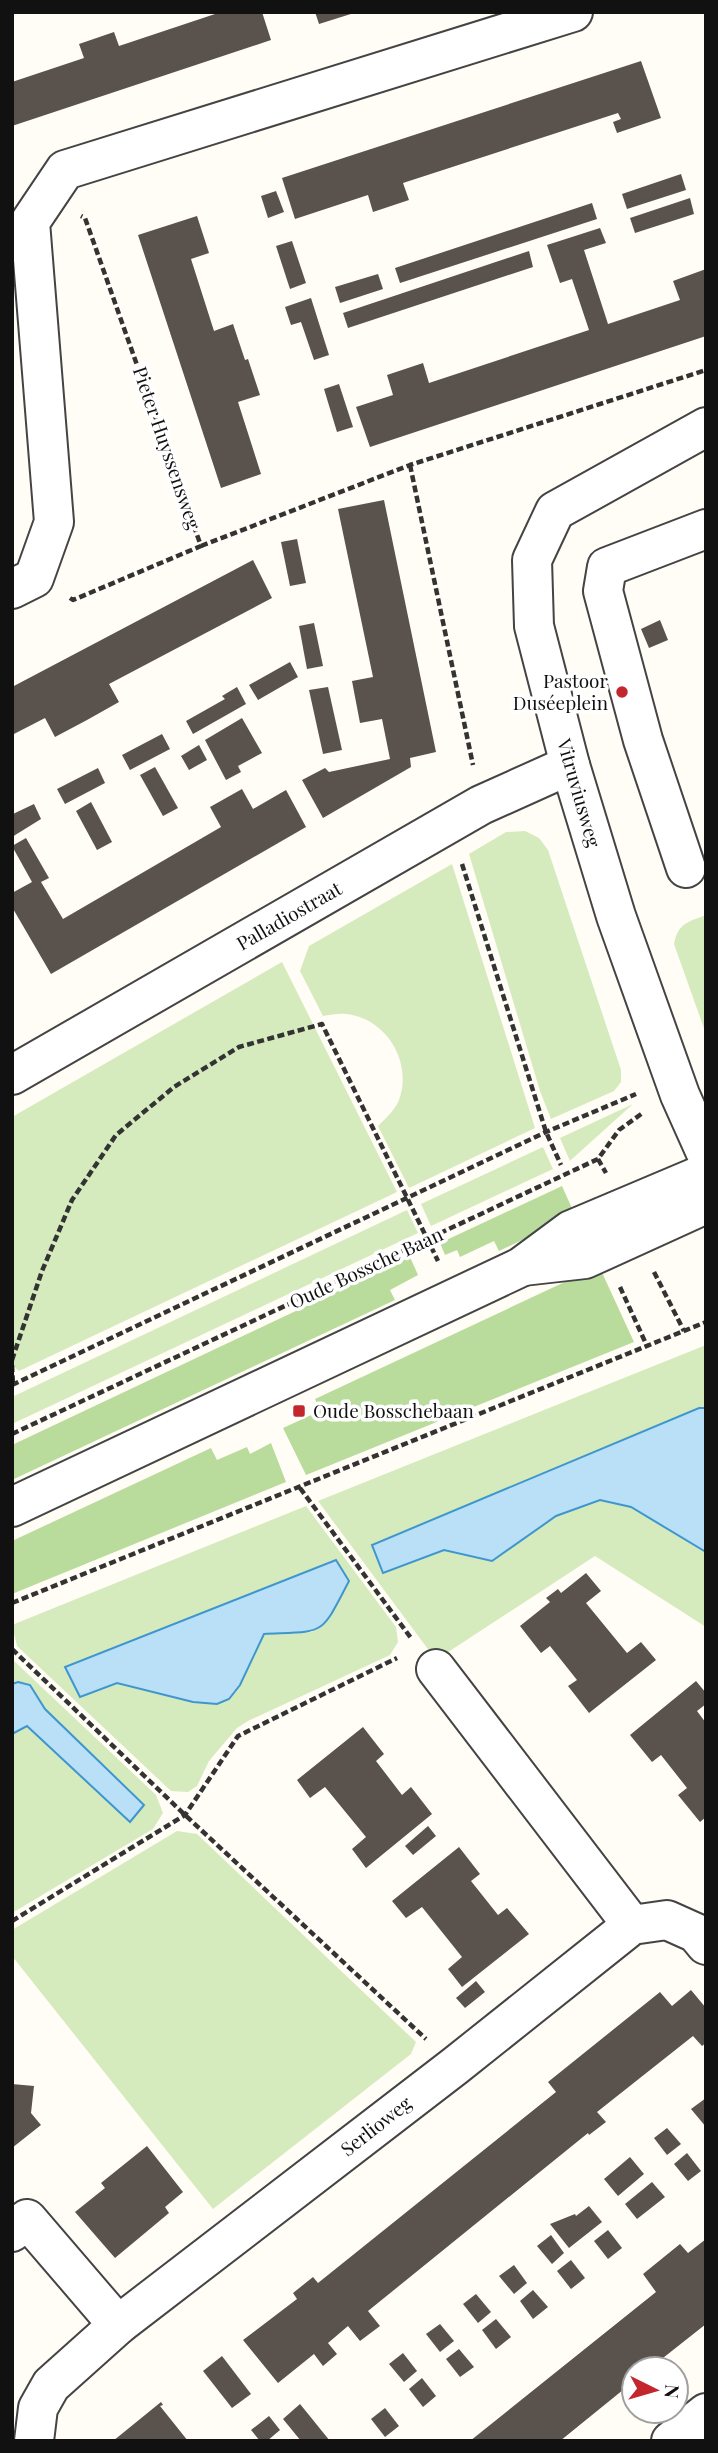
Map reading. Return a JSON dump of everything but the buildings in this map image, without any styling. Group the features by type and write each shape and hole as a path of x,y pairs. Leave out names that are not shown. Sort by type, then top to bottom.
{"street":[{"path":"23,584 54,522 30,222 65,170 573,12"},
{"name":"Vitruviusweg","path":"706,426 555,511 532,560 534,626 570,765 666,1101 706,1153"},
{"path":"686,868 643,740 603,591 607,567 706,529"},
{"name":"Palladiostraat","path":"12,1075 481,805 570,765"},
{"path":"12,1507 521,1267 571,1230 706,1173"},
{"path":"521,1267 585,1259 706,1204"},
{"path":"427,1658 632,1925 667,1920 696,1933 706,1945"},
{"name":"Serlioweg","path":"34,2441 38,2408 51,2385 118,2325 455,2066 632,1925"},
{"path":"12,2232 27,2219 118,2325"},
{"path":"671,2441 706,2413"}],"path":[{"name":"Pieter Huyssensweg","path":"23,584 73,600 201,546 85,218 47,196"},
{"path":"201,546 410,465 706,370"},
{"path":"410,465 481,805"},
{"path":"449,823 546,1132 561,1165"},
{"path":"443,1270 427,1239 407,1198 322,1024 239,1047 174,1087 116,1135 72,1200 42,1271 12,1363 12,1385 407,1198 546,1132 636,1093 666,1101"},
{"name":"Oude Bossche Baan","path":"12,1434 598,1159 619,1130 666,1101"},
{"path":"654,1271 684,1331"},
{"path":"619,1285 647,1346"},
{"path":"12,1603 706,1322"},
{"path":"12,1921 186,1815 238,1736 427,1658 300,1487"},
{"path":"12,1649 455,2066"}],"green space":[{"path":"525,831 539,838 548,850 621,1070 621,1082 614,1091 551,1119 540,1091 469,854 506,832"},
{"path":"452,864 535,1128 409,1188 378,1126 397,1104 402,1086 399,1057 393,1044 373,1024 360,1017 343,1014 323,1016 300,971 309,946"},
{"path":"706,915 706,1034 674,944 681,927"},
{"path":"282,962 397,1192 19,1371 12,1365 12,1117"},
{"path":"633,1104 572,1159 570,1161 560,1138"},
{"path":"543,1147 553,1169 431,1226 421,1204"},
{"path":"562,1186 575,1215 499,1251 494,1241 460,1257 457,1250 445,1255 440,1243"},
{"path":"407,1210 418,1233 12,1424 12,1397"},
{"path":"410,1257 418,1275 390,1290 395,1300 12,1480 12,1445"},
{"path":"599,1266 634,1342 306,1475 283,1428 320,1411 315,1399"},
{"path":"706,1345 706,1408 699,1408 383,1572 444,1550 492,1561 556,1516 599,1500 631,1507 706,1552 706,1627 595,1556 436,1660 318,1501"},
{"path":"271,1443 286,1482 12,1594 12,1541 211,1448 217,1460 247,1447 250,1454"},
{"path":"306,1506 396,1627 398,1642 390,1655 237,1728 209,1761 197,1786 188,1792 171,1791 17,1646 12,1625","holes":["349,1580 312,1632 264,1634 240,1685 229,1699 193,1702 117,1683"]},
{"path":"12,1659 156,1795 163,1813 153,1829 12,1913 12,1734 27,1726 130,1821 45,1709 30,1685 18,1682 12,1684"},
{"path":"177,1831 197,1834 416,2042 411,2054 213,2209 12,1956 12,1930"}],"water":[{"path":"699,1408 706,1408 706,1552 631,1507 600,1500 556,1516 492,1561 444,1550 383,1573 372,1545"},
{"path":"336,1560 349,1581 326,1622 310,1631 264,1634 240,1685 229,1699 217,1704 193,1702 117,1683 80,1697 65,1667"},
{"path":"18,1682 30,1685 45,1709 144,1805 130,1822 27,1726 12,1734 12,1684"}],"place":[{"name":"Pastoor Duséeplein","path":"622,692"},
{"name":"Oude Bosschebaan","path":"299,1411"}]}
